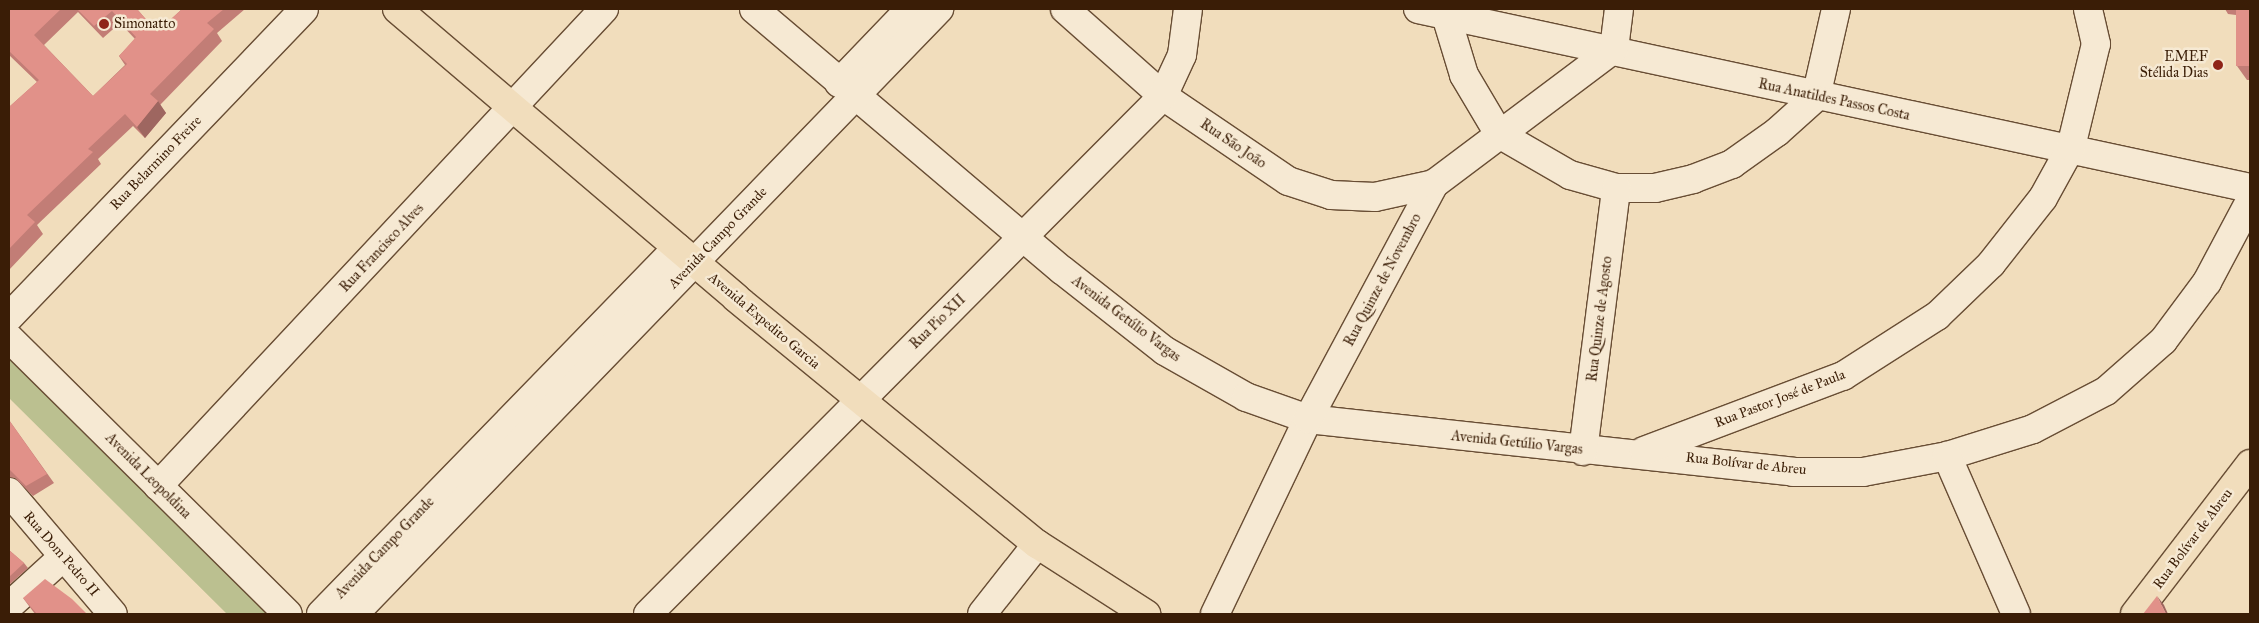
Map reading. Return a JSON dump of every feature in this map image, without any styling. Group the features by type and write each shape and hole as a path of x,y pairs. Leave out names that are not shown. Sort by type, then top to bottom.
{"main road":[{"name":"Avenida Expedito Garcia","path":"396,9 514,107 686,255 1038,544 1146,614"},
{"name":"Rua Bolívar de Abreu","path":"2135,614 2250,464"}],"street":[{"name":"Rua Belarmino Freire","path":"9,317 304,9"},
{"name":"Rua Francisco Alves","path":"158,486 604,9"},
{"name":"Avenida Getúlio Vargas","path":"754,9 847,90 1024,238 1165,351 1246,397 1308,419 1583,451 1642,452"},
{"name":"Avenida Campo Grande","path":"847,90 910,9"},
{"name":"Avenida Campo Grande","path":"354,614 459,491 686,255 847,90 939,9"},
{"name":"Rua São João","path":"1065,9 1163,96 1288,181 1331,195 1375,197 1434,184"},
{"name":"Rua Pio XII","path":"648,614 860,399 1024,238 1163,96 1182,55 1188,9"},
{"path":"1614,49 1620,9"},
{"path":"1435,10 1464,75 1499,134 1570,175 1616,188 1655,188 1732,164 1816,97 1836,9"},
{"name":"Rua Pastor José de Paula","path":"1642,452 1843,376 1937,316 1997,256 2043,198 2071,147 2096,44 2088,9"},
{"name":"Rua Anatildes Passos Costa","path":"1435,10 1614,49 1816,97 2071,147 2250,188"},
{"name":"Rua Quinze de Novembro","path":"1215,614 1308,419 1434,184 1614,49"},
{"name":"Rua Quinze de Agosto","path":"1583,451 1616,188"},
{"name":"Rua Bolívar de Abreu","path":"1642,452 1793,472 1863,472 1946,456 2033,429 2106,391 2163,340 2207,282 2250,202"},
{"name":"Avenida Leopoldina","path":"9,338 288,614"},
{"path":"1946,456 2016,614"},
{"name":"Avenida Campo Grande","path":"321,614 459,491"},
{"name":"Rua Dom Pedro II","path":"9,492 114,614"},
{"path":"982,614 1038,544"},
{"path":"9,606 63,557"}],"green space":[{"path":"9,358 272,614 227,614 9,398"}],"building":[{"path":"9,9 61,9 34,35 93,96 127,64 119,56 136,37 112,11 94,26 77,9 137,9 157,32 182,9 224,9 207,23 214,29 150,94 158,101 137,127 125,114 88,149 93,152 27,215 35,222 9,249 9,107 39,80 9,51"},
{"path":"2236,9 2250,9 2250,66 2236,66"},
{"path":"9,420 47,474 26,486 9,469"},
{"path":"9,550 24,563 9,577"},
{"path":"45,579 72,599 87,614 37,614 23,598"},
{"path":"2157,596 2166,614 2143,614"}],"place":[{"name":"Simonatto","path":"104,24"},
{"name":"EMEF Stélida Dias","path":"2218,65"}]}
